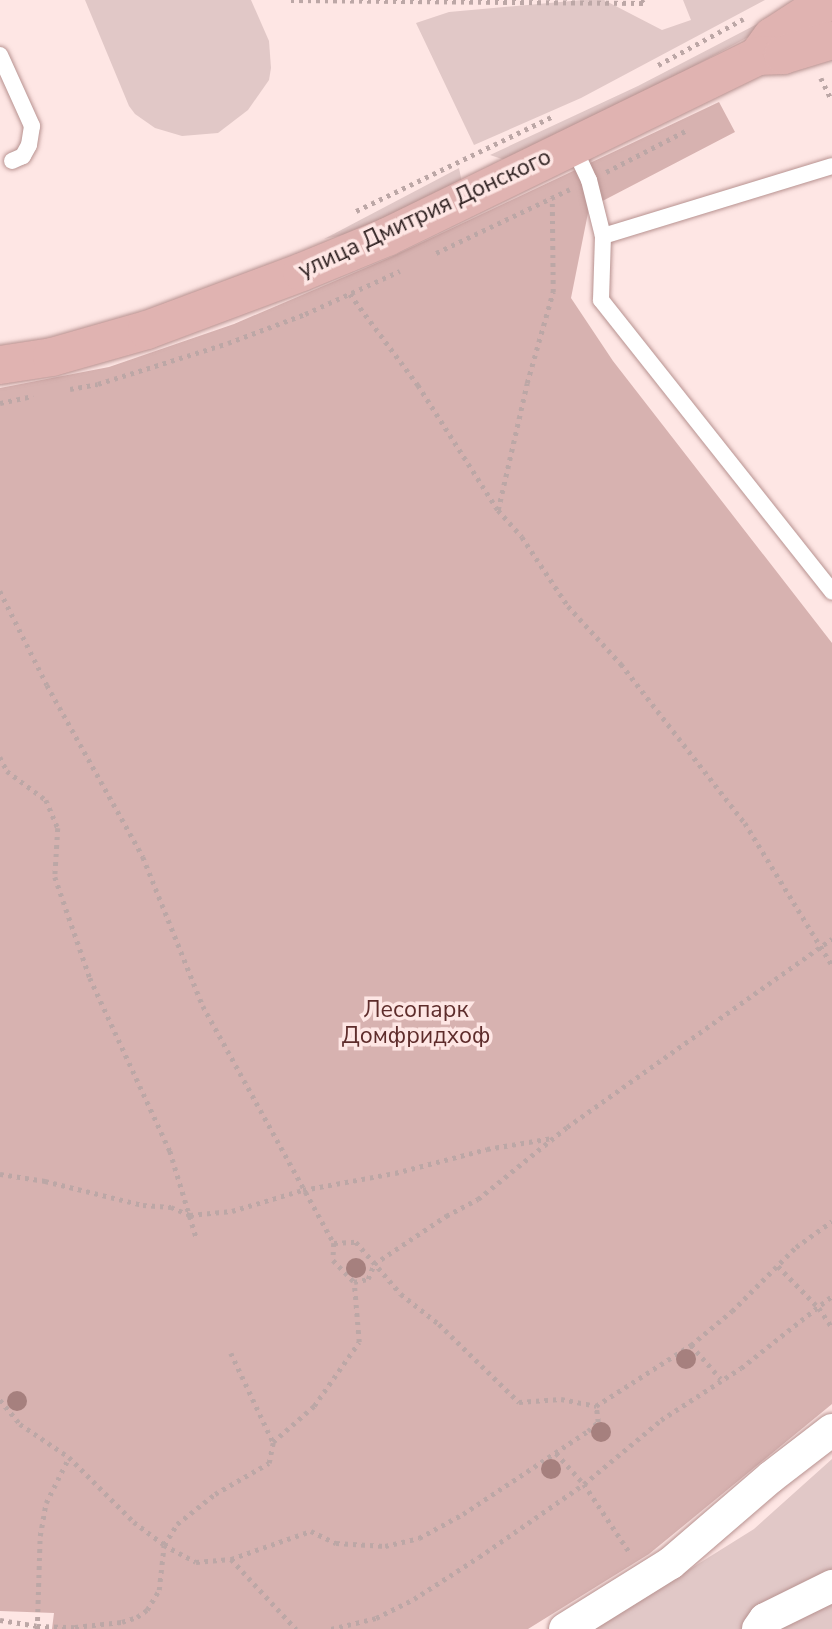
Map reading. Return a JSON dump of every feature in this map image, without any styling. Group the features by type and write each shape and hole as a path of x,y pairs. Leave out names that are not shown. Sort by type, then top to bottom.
{"main road":[{"name":"улица Дмитрия Донского","path":"758,56 772,37 830,0"},
{"name":"улица Дмитрия Донского","path":"0,365 52,356 147,330 193,314 387,237 567,129 758,56 783,55 832,40"}],"street":[{"path":"565,1629 671,1563 771,1477 832,1430"},
{"path":"758,1629 765,1619 832,1586"}],"lane":[{"path":"0,55 32,126 29,145 23,156 12,161"},
{"path":"567,129 589,180 603,236 601,300 832,591"},
{"path":"603,236 832,166"}],"path":[{"path":"291,0 643,3 641,0"},
{"path":"646,72 745,18"},
{"path":"820,77 832,101"},
{"path":"345,216 567,129"},
{"path":"498,510 527,383 553,292 552,198"},
{"path":"350,295 418,385 498,510 522,537 568,607 621,664 745,823 832,965"},
{"path":"0,591 47,685 143,857 203,1006 334,1243 333,1260 354,1282 359,1342 314,1406 273,1442"},
{"path":"0,757 7,772 46,800 58,828 55,877 90,978 170,1152 197,1240"},
{"path":"354,1282 368,1279 374,1264 446,1216 478,1199 553,1138 832,939"},
{"path":"0,1174 46,1181 143,1205 171,1207 190,1215 232,1211 303,1190 396,1173 486,1149 553,1138"},
{"path":"334,1243 356,1242 401,1294 439,1324 519,1402 561,1399 596,1406 691,1345 723,1320 796,1247 832,1221"},
{"path":"778,1266 819,1308 832,1327"},
{"path":"331,1629 376,1618 414,1599 584,1484 661,1420 741,1368 832,1296"},
{"path":"691,1345 721,1379"},
{"path":"0,1620 37,1628 75,1627 122,1622 147,1610 159,1591 164,1545 177,1524 215,1494 269,1463 273,1442 231,1353"},
{"path":"0,1399 20,1424 69,1457 134,1522 164,1545 196,1562 231,1559 311,1531 336,1544 385,1546 419,1538 482,1502 598,1422 596,1406"},
{"path":"556,1453 584,1484 622,1537 644,1580"},
{"path":"37,1628 40,1536 46,1503 69,1457"},
{"path":"231,1559 296,1629"},
{"path":"122,1622 124,1629"}],"shaded area":[{"path":"85,0 251,0 269,41 269,80 248,110 218,133 182,136 155,128 135,114 129,106"},
{"path":"604,0 662,30 691,20 683,0 765,0 581,98 474,145 416,23 449,12"},
{"path":"784,10 789,15 514,163 490,155 638,86"},
{"path":"459,168 462,183 362,231 324,239"},
{"path":"832,1459 832,1629 594,1629 754,1529"}],"green space":[{"name":"Лесопарк Домфридхоф","path":"719,102 735,132 589,208 571,298 613,361 832,643 832,1404 649,1554 528,1629 52,1629 54,1613 0,1611 0,388 109,367 234,324 391,257"}]}
